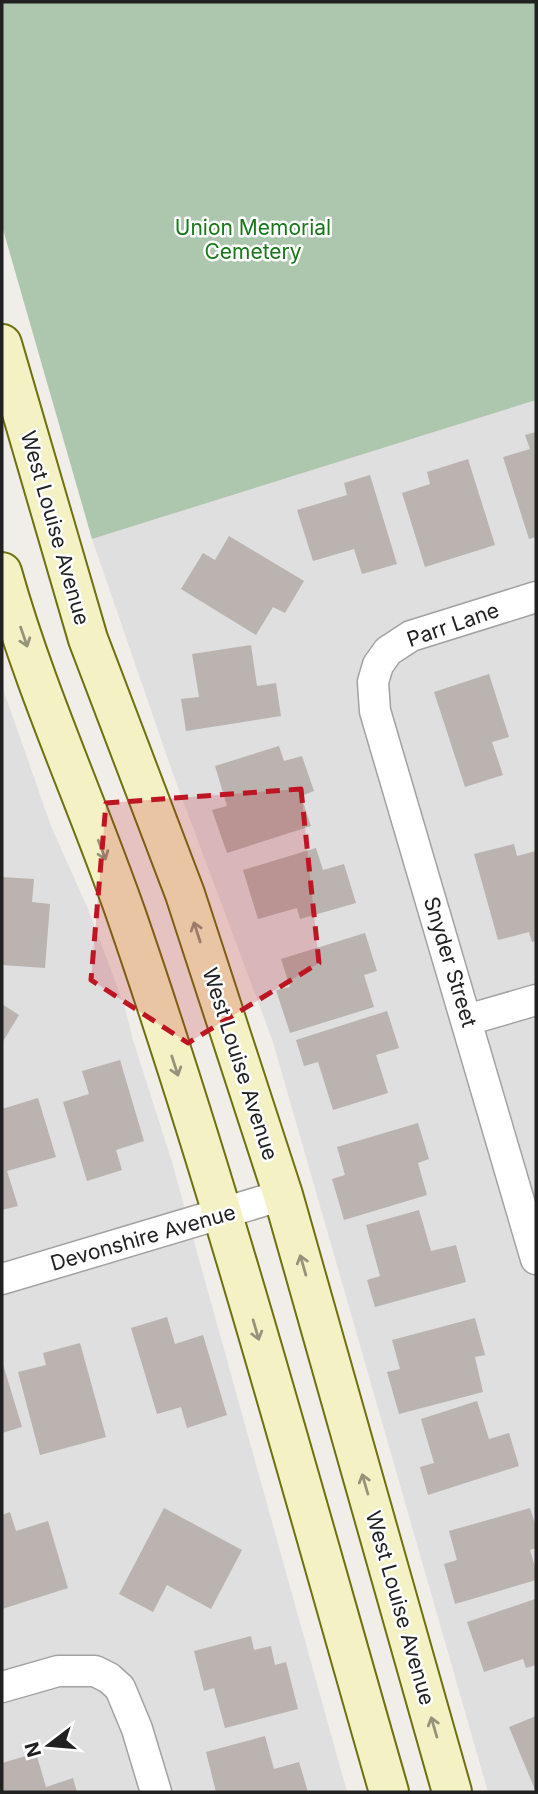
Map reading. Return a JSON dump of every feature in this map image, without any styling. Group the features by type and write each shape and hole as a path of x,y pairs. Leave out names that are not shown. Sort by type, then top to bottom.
{"main road":[{"name":"West Louise Avenue","path":"2,344 88,639 185,894 283,1195 452,1792"},
{"path":"2,572 126,915 223,1215 389,1792"}],"street":[{"name":"Parr Lane","path":"378,665 388,651 411,636 536,597"},
{"name":"Snyder Street","path":"378,665 373,682 375,711 536,1259"},
{"path":"467,1020 536,1000"},
{"name":"Devonshire Avenue","path":"2,1279 283,1195"},
{"path":"2,1687 58,1671 95,1671 109,1678 120,1688 137,1729 156,1792"}],"highlighted area":[{"path":"301,789 319,963 188,1043 91,980 106,803"}],"shaded area":[{"path":"536,400 536,1792 488,1792 273,1042 172,771 92,539"},
{"path":"2,686 51,826 88,909 125,1008 172,1162 347,1792 2,1792"}],"green space":[{"name":"Union Memorial Cemetery","path":"2,2 536,2 536,400 92,539 2,226"}],"building":[{"path":"536,432 536,537 529,539 503,457 530,449 525,435"},
{"path":"468,459 495,545 425,567 402,493 430,484 427,472"},
{"path":"370,475 397,564 362,574 354,549 313,561 297,510 347,495 344,483"},
{"path":"229,536 304,581 285,613 273,607 256,635 181,589 203,553 215,560"},
{"path":"251,645 257,686 276,683 281,716 186,731 181,699 199,697 192,654"},
{"path":"489,674 509,737 492,742 503,775 465,787 434,692"},
{"path":"279,746 284,761 302,756 314,791 301,796 311,826 227,853 212,810 227,806 215,766"},
{"path":"514,844 517,856 536,851 536,941 532,942 529,932 498,940 474,854"},
{"path":"316,848 323,870 344,864 356,903 300,919 297,908 258,919 243,870"},
{"path":"2,877 34,879 32,902 50,904 45,968 2,965"},
{"path":"365,933 377,971 364,975 374,1007 290,1033 276,990 290,987 281,959"},
{"path":"2,1004 19,1015 2,1043"},
{"path":"387,1011 399,1048 376,1055 388,1093 333,1110 318,1062 304,1066 296,1040"},
{"path":"120,1060 144,1141 116,1150 122,1170 87,1181 63,1102 89,1094 82,1071"},
{"path":"38,1098 56,1157 7,1171 18,1206 2,1210 2,1109"},
{"path":"418,1123 429,1159 418,1163 427,1195 344,1220 332,1179 345,1175 337,1147"},
{"path":"419,1210 431,1251 456,1245 466,1282 375,1307 367,1280 380,1276 366,1225"},
{"path":"167,1317 175,1344 203,1335 227,1415 187,1428 181,1407 157,1414 131,1328"},
{"path":"475,1318 485,1355 475,1357 483,1392 399,1414 387,1372 400,1369 392,1340"},
{"path":"80,1343 106,1437 40,1455 18,1372 46,1365 43,1353"},
{"path":"2,1361 22,1427 2,1433"},
{"path":"477,1401 489,1439 509,1433 519,1466 428,1495 420,1467 434,1463 421,1419"},
{"path":"164,1508 242,1550 211,1609 167,1585 153,1612 119,1594"},
{"path":"530,1508 536,1527 536,1548 530,1550 536,1580 455,1604 444,1564 457,1560 449,1531"},
{"path":"10,1512 16,1531 48,1521 68,1588 2,1609 2,1515"},
{"path":"535,1599 536,1665 526,1668 523,1659 484,1672 467,1622"},
{"path":"251,1636 254,1650 271,1646 275,1665 286,1662 298,1709 225,1728 214,1688 204,1691 194,1651"},
{"path":"536,1716 536,1792 509,1727"},
{"path":"265,1736 274,1769 299,1762 308,1792 216,1792 206,1752"},
{"path":"36,1753 46,1787 73,1778 77,1792 2,1792 2,1763"}]}
